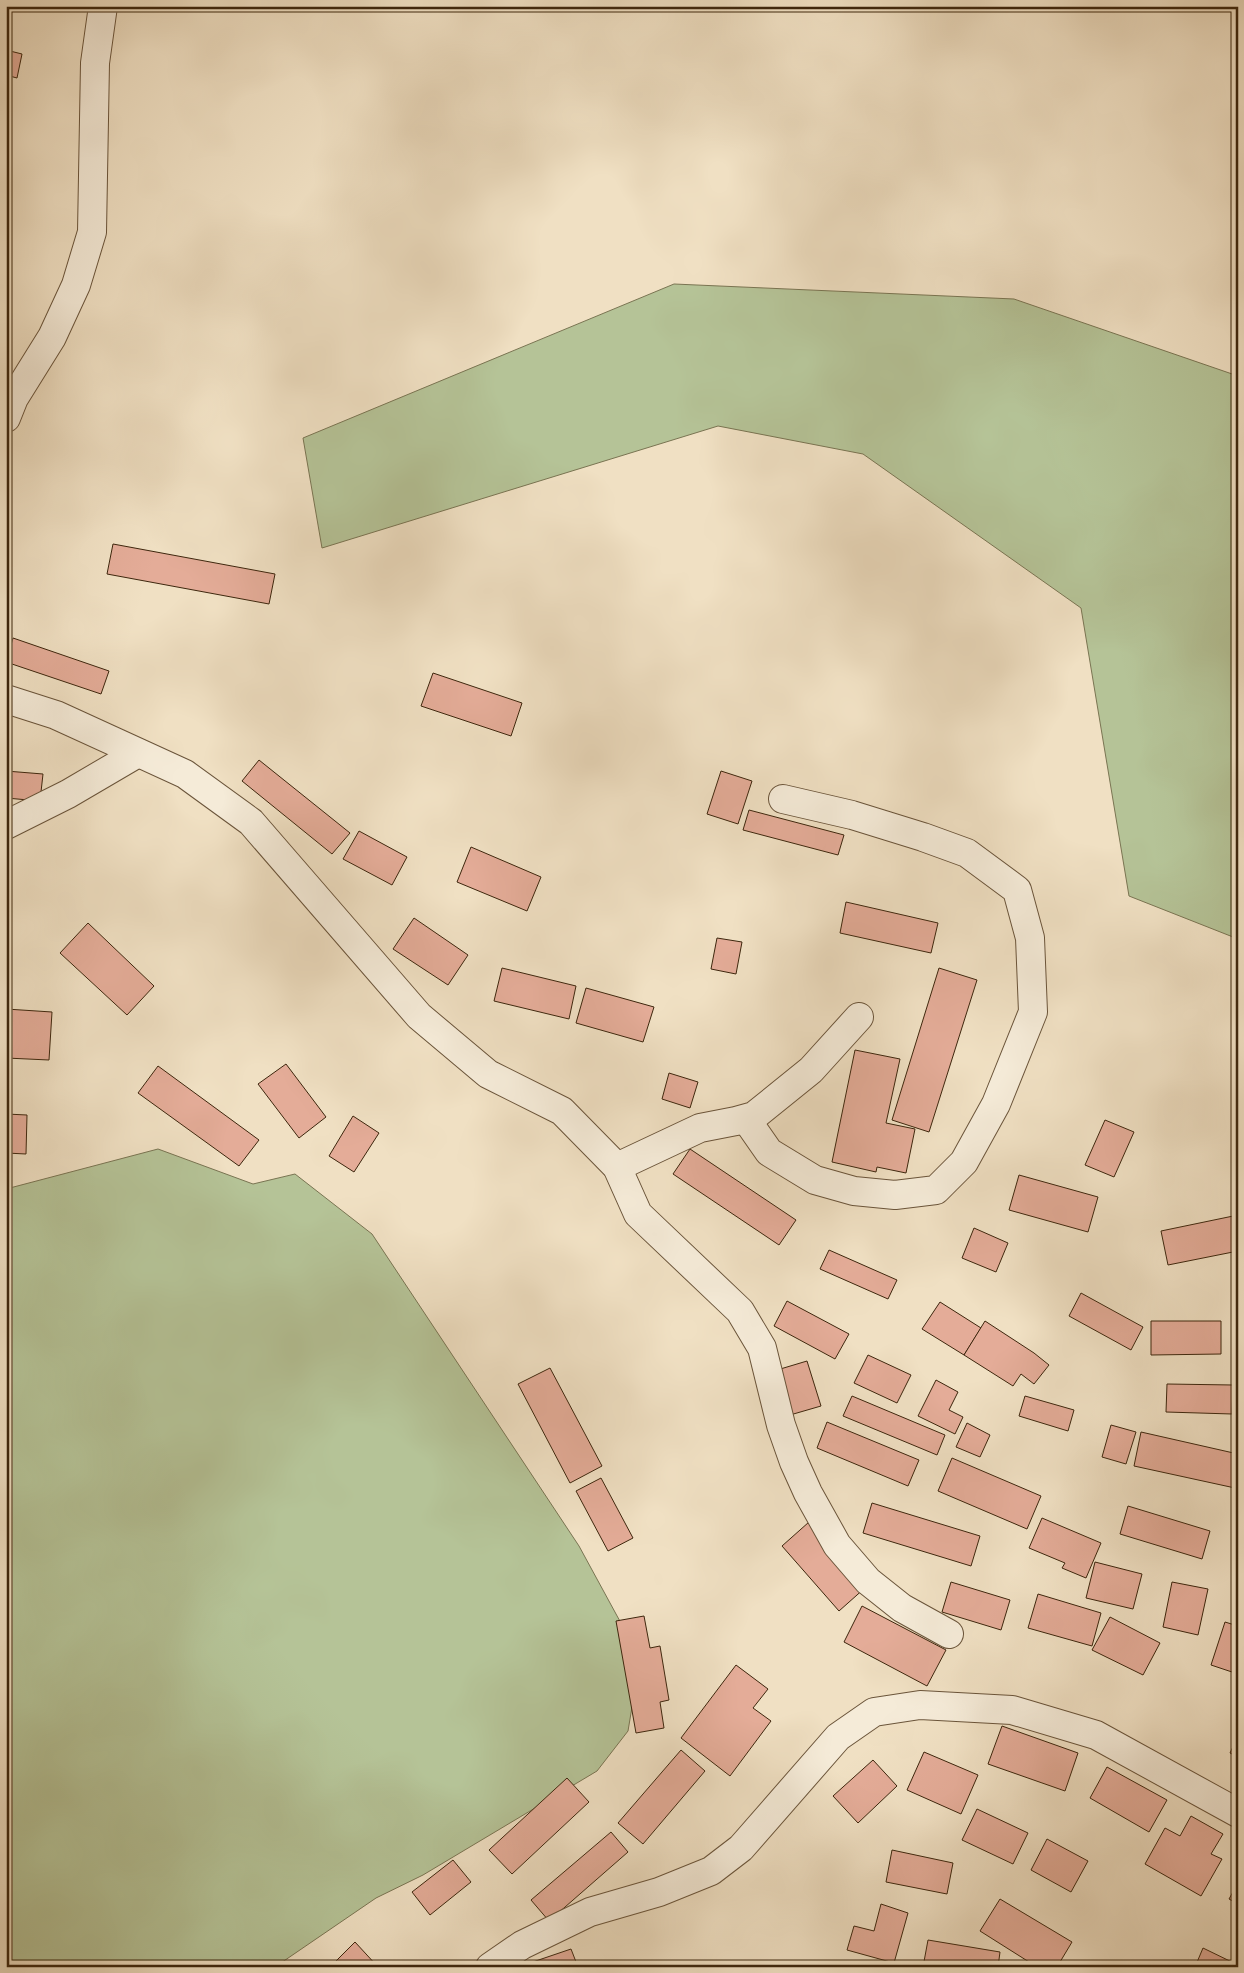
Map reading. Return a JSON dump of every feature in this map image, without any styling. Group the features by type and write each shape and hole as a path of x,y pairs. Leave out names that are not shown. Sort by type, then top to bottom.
{"street":[{"path":"6,418 14,398 52,337 76,285 92,232 95,63 103,6"},
{"path":"6,699 56,715 185,774 251,822 419,1016 488,1074 562,1111 617,1166 638,1214 740,1311 762,1348 781,1425 794,1462 808,1493 837,1546 868,1581 881,1592 902,1608 949,1634"},
{"path":"6,825 68,794 138,753"},
{"path":"746,1119 769,1152 814,1180 854,1191 895,1195 936,1190 964,1162 991,1112 1033,1012 1030,938 1017,890 967,853 852,815 783,799"},
{"path":"617,1166 700,1128 754,1116 811,1070 859,1017"},
{"path":"490,1967 522,1945 590,1912 659,1892 711,1871 741,1848 838,1737 874,1712 920,1705 1012,1710 1096,1735 1238,1814"}],"green space":[{"path":"674,284 1014,299 1238,376 1238,936 1233,937 1129,896 1081,608 863,454 718,426 322,548 303,438"},
{"path":"158,1149 253,1184 295,1174 372,1234 579,1546 628,1636 636,1683 628,1731 597,1771 423,1875 376,1898 275,1967 6,1967 6,1189"}],"building":[{"path":"6,50 22,54 17,78 6,75"},
{"path":"113,544 275,574 269,604 107,574"},
{"path":"13,638 109,671 101,694 6,662"},
{"path":"433,673 522,703 511,736 421,706"},
{"path":"259,760 350,833 332,854 242,781"},
{"path":"6,771 43,774 40,801 6,798"},
{"path":"721,771 752,781 738,824 707,814"},
{"path":"749,810 844,835 838,855 743,830"},
{"path":"359,831 407,857 392,885 343,859"},
{"path":"471,847 541,877 527,911 457,882"},
{"path":"846,902 938,923 931,953 840,933"},
{"path":"414,918 468,955 448,985 393,949"},
{"path":"88,923 154,986 127,1015 60,953"},
{"path":"717,938 742,942 736,974 711,969"},
{"path":"502,968 576,986 569,1019 494,1001"},
{"path":"939,968 977,980 929,1132 892,1120"},
{"path":"586,988 654,1007 643,1042 576,1023"},
{"path":"6,1009 52,1012 49,1060 6,1058"},
{"path":"855,1050 900,1059 886,1123 915,1129 906,1173 877,1167 876,1172 832,1162"},
{"path":"286,1064 326,1117 299,1138 258,1084"},
{"path":"158,1066 259,1140 239,1166 138,1093"},
{"path":"669,1073 698,1082 690,1108 662,1099"},
{"path":"6,1114 27,1115 26,1154 6,1153"},
{"path":"353,1116 379,1133 354,1172 329,1156"},
{"path":"1105,1120 1134,1132 1114,1177 1085,1165"},
{"path":"690,1149 796,1220 779,1245 673,1174"},
{"path":"1019,1175 1098,1197 1088,1232 1009,1210"},
{"path":"1238,1215 1238,1251 1168,1265 1161,1231"},
{"path":"974,1228 1008,1243 996,1272 962,1258"},
{"path":"829,1250 897,1280 888,1299 820,1269"},
{"path":"1081,1293 1143,1327 1131,1350 1069,1316"},
{"path":"787,1301 849,1334 835,1359 774,1326"},
{"path":"940,1302 981,1328 964,1355 922,1329"},
{"path":"985,1321 1049,1365 1034,1384 1021,1374 1013,1386 964,1355"},
{"path":"1151,1321 1221,1321 1221,1354 1151,1355"},
{"path":"868,1355 911,1375 897,1403 854,1383"},
{"path":"807,1361 821,1406 790,1415 777,1370"},
{"path":"550,1368 602,1466 570,1483 518,1384"},
{"path":"936,1380 958,1392 949,1410 963,1417 955,1434 918,1416"},
{"path":"1167,1384 1233,1385 1232,1414 1166,1412"},
{"path":"852,1396 945,1435 937,1455 843,1416"},
{"path":"1025,1396 1074,1410 1068,1431 1019,1416"},
{"path":"827,1422 919,1460 908,1486 817,1448"},
{"path":"967,1423 990,1435 980,1457 956,1447"},
{"path":"1111,1425 1136,1432 1126,1464 1102,1457"},
{"path":"1141,1432 1238,1454 1238,1474 1235,1488 1134,1466"},
{"path":"952,1458 1041,1496 1027,1529 938,1491"},
{"path":"601,1478 633,1538 608,1551 576,1491"},
{"path":"872,1503 980,1536 971,1566 863,1533"},
{"path":"1128,1506 1210,1531 1202,1559 1120,1534"},
{"path":"1042,1518 1101,1543 1086,1578 1062,1568 1065,1563 1029,1548"},
{"path":"809,1522 866,1587 839,1611 782,1546"},
{"path":"1095,1562 1142,1574 1133,1609 1086,1598"},
{"path":"951,1582 1010,1600 1001,1630 942,1612"},
{"path":"1172,1582 1208,1589 1198,1635 1163,1627"},
{"path":"1038,1594 1101,1613 1092,1646 1028,1628"},
{"path":"862,1606 946,1650 927,1686 844,1642"},
{"path":"644,1616 650,1648 660,1646 669,1700 660,1702 664,1728 636,1733 616,1621"},
{"path":"1110,1617 1160,1643 1143,1675 1092,1650"},
{"path":"1225,1622 1238,1626 1238,1674 1211,1665"},
{"path":"736,1665 768,1689 753,1708 771,1721 730,1776 681,1738"},
{"path":"1002,1726 1078,1753 1065,1791 988,1764"},
{"path":"1238,1736 1238,1757 1230,1753"},
{"path":"681,1750 705,1771 643,1844 618,1823"},
{"path":"924,1752 978,1775 961,1814 907,1790"},
{"path":"873,1760 897,1786 858,1823 833,1796"},
{"path":"1107,1767 1167,1800 1149,1832 1090,1798"},
{"path":"567,1778 589,1802 512,1874 489,1850"},
{"path":"977,1809 1028,1833 1013,1864 962,1840"},
{"path":"1191,1816 1223,1834 1211,1854 1222,1859 1201,1896 1145,1864 1165,1828 1180,1836"},
{"path":"611,1832 628,1852 549,1921 531,1900"},
{"path":"1047,1839 1088,1861 1071,1892 1031,1870"},
{"path":"892,1850 953,1863 947,1894 886,1882"},
{"path":"453,1860 471,1882 430,1915 412,1892"},
{"path":"1238,1883 1238,1904 1229,1899"},
{"path":"1000,1899 1072,1942 1057,1967 1037,1967 980,1931"},
{"path":"881,1904 908,1913 894,1963 847,1950 854,1926 874,1931"},
{"path":"928,1940 1000,1952 998,1967 923,1967"},
{"path":"355,1942 378,1967 330,1967"},
{"path":"1203,1948 1238,1965 1238,1967 1195,1967"},
{"path":"571,1949 578,1967 518,1967"}]}
